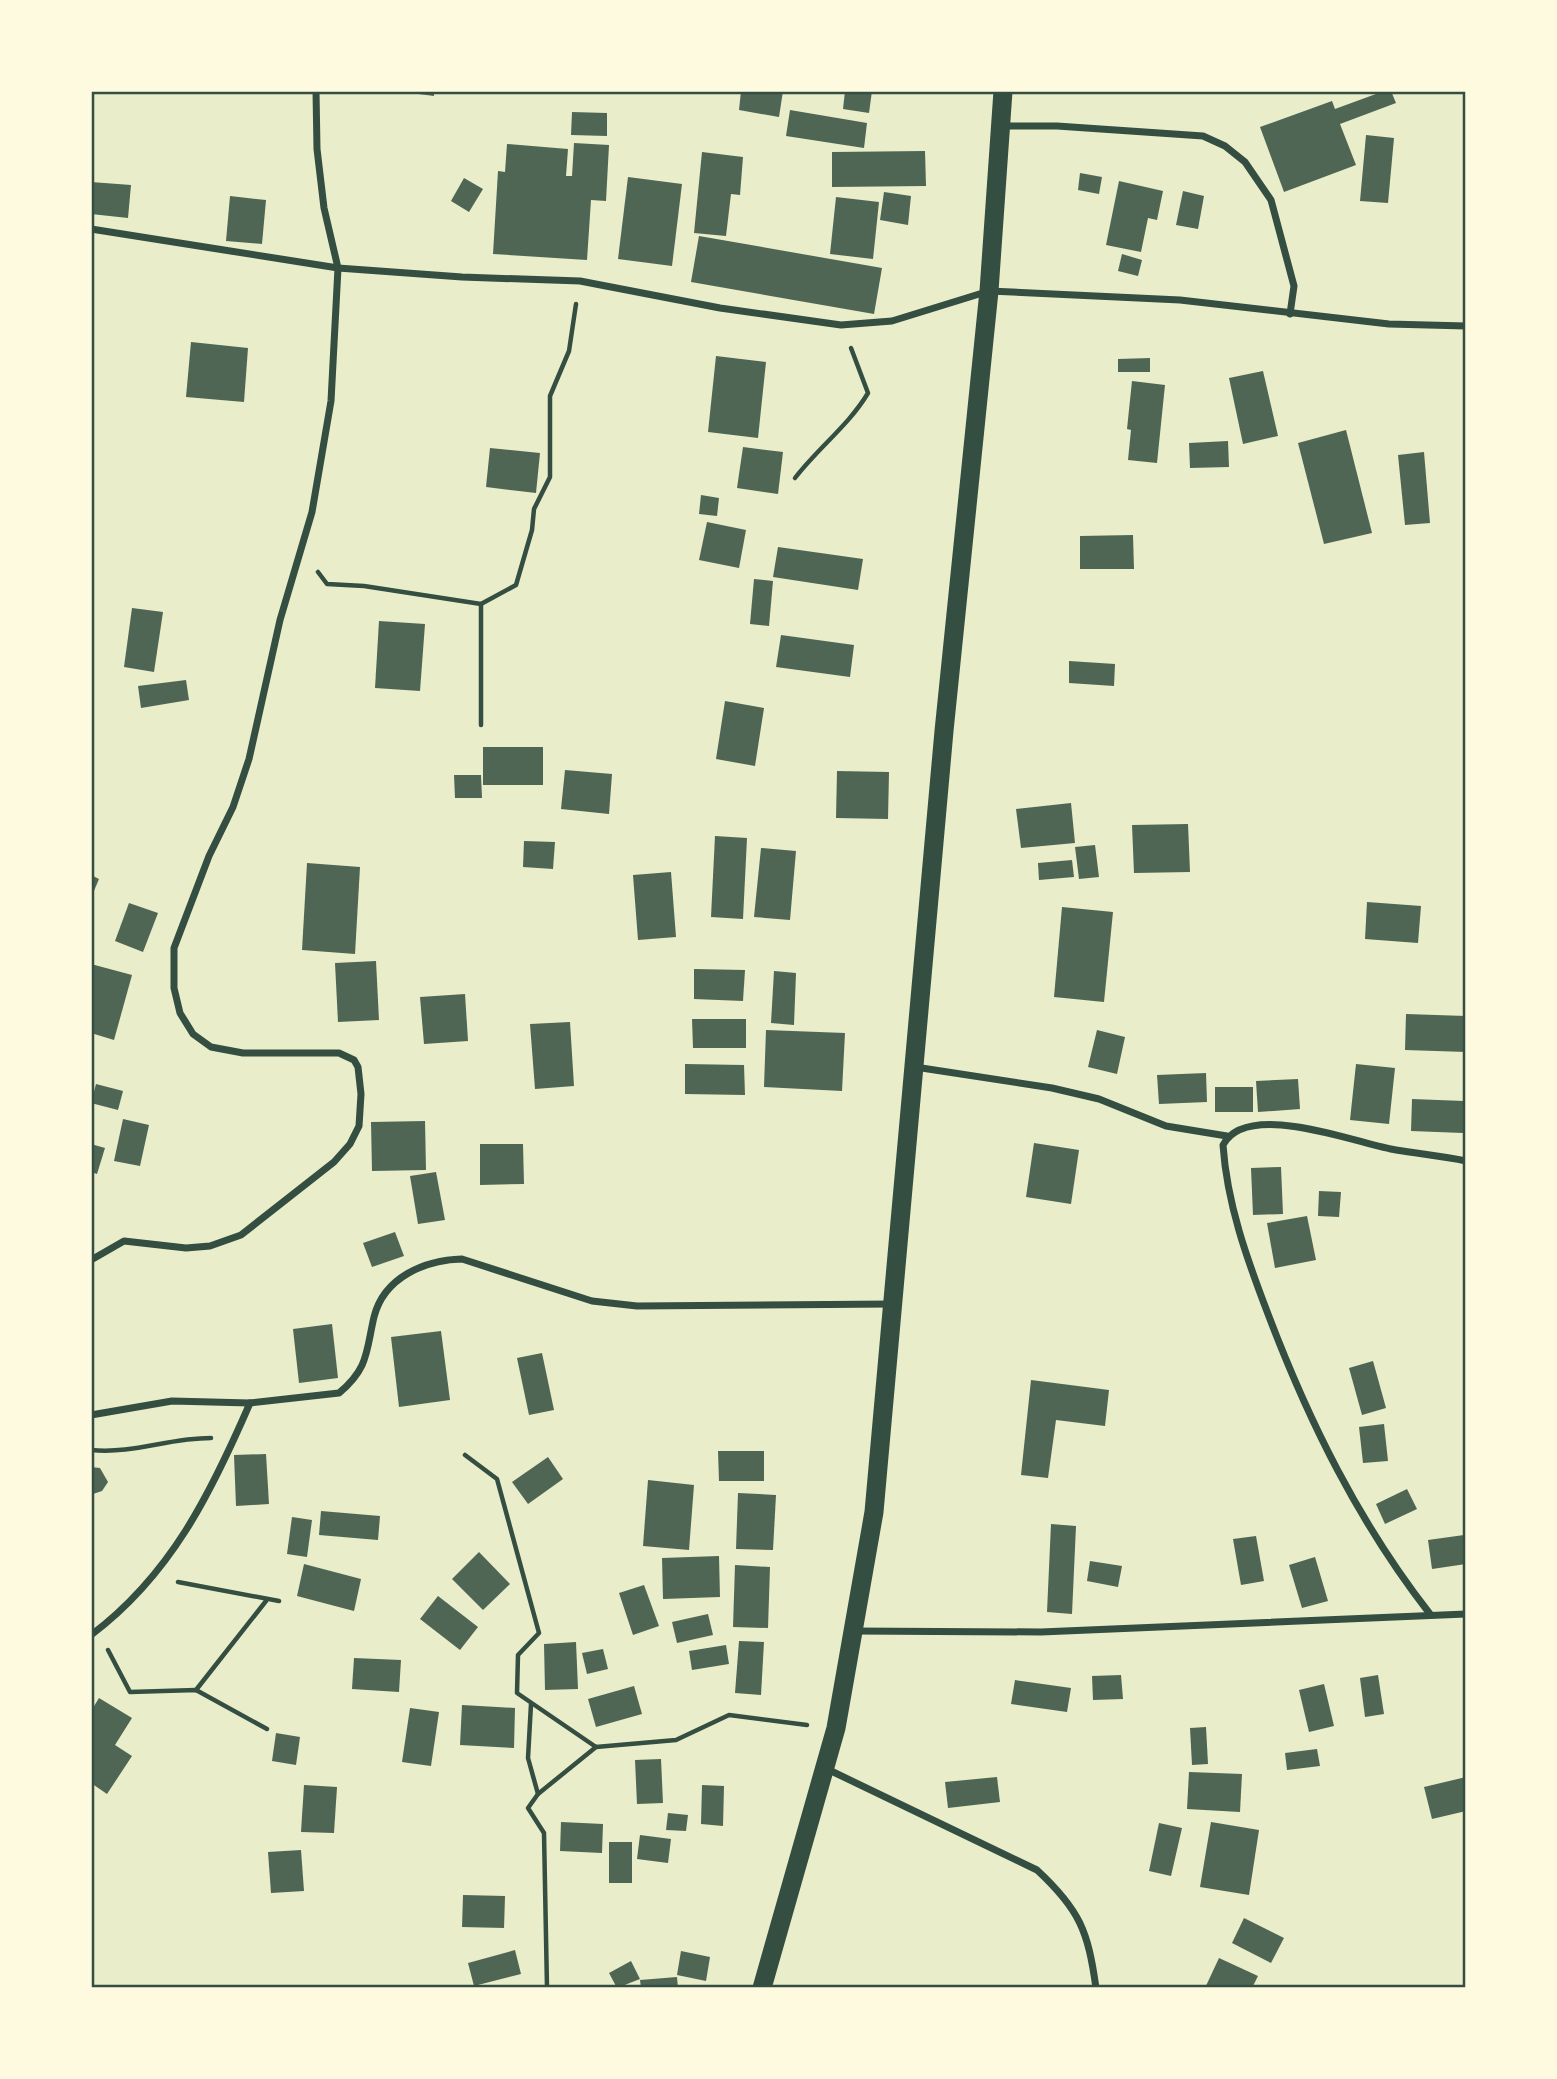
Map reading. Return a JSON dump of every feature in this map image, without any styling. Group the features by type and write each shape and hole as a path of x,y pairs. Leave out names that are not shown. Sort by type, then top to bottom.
{"highway":[{"path":"762,1988 836,1728 874,1512 944,732 989,290 1003,91"}],"street":[{"path":"91,1260 124,1241 186,1248 210,1246 241,1235 334,1163 350,1144 359,1126 361,1094 358,1067 354,1060 339,1053 243,1053 211,1047 193,1034 180,1013 174,988 174,948 209,856 233,807 249,759 280,620 312,512 331,401 338,268 324,208 318,161 316,91"},
{"path":"1001,125 1203,136 1225,146 1245,162 1271,200 1294,286 1290,314"},
{"path":"91,229 338,268 461,277 580,281 720,308 841,325 892,321 989,290 1180,300 1389,324 1466,326"},
{"path":"915,1067 1052,1087 1099,1098 1166,1126 1227,1136 1247,1127 1289,1126 1334,1133 1396,1150 1466,1160"},
{"path":"1227,1136 1223,1145 1232,1208 1246,1255 1292,1377 1328,1454 1367,1523 1396,1570 1430,1614"},
{"path":"91,1415 172,1401 250,1403 339,1393 363,1366 371,1344 374,1315 390,1288 423,1264 442,1260 462,1259 592,1301 637,1306 893,1304"},
{"path":"94,1633 154,1576 209,1496 250,1403"},
{"path":"853,1631 1041,1632 1466,1614"},
{"path":"826,1769 1037,1870 1065,1896 1081,1921 1091,1951 1096,1988"}],"path":[{"path":"316,560 318,572 327,584 364,586 481,604 516,585 532,530 534,509 551,477 550,396 569,351 580,281"},
{"path":"795,478 816,452 855,414 868,393 841,325"},
{"path":"481,604 481,725"},
{"path":"91,1450 119,1452 183,1438 215,1438 232,1445"},
{"path":"465,1455 497,1479 539,1633 518,1655 517,1693 596,1747"},
{"path":"154,1576 266,1601 279,1601"},
{"path":"196,1690 266,1601"},
{"path":"94,1633 130,1692 196,1690 267,1729"},
{"path":"531,1703 528,1758 538,1794"},
{"path":"547,1988 544,1833 528,1808 538,1794 596,1747 676,1740 729,1715 836,1728"}],"building":[{"path":"395,91 434,91 434,96"},
{"path":"741,91 783,91 779,117 739,110"},
{"path":"845,91 872,91 869,113 843,109"},
{"path":"1384,91 1391,91 1396,103 1340,124 1356,165 1284,192 1260,127 1332,101 1335,109"},
{"path":"790,110 867,123 864,148 786,136"},
{"path":"572,112 607,113 607,136 571,135"},
{"path":"1366,135 1394,138 1388,203 1360,201"},
{"path":"574,143 609,145 606,201 591,200 587,260 493,254 498,171 505,172 507,144 568,149 566,176 572,176"},
{"path":"925,151 926,186 832,187 832,152"},
{"path":"702,152 743,157 740,195 731,194 726,236 694,233"},
{"path":"1080,173 1102,177 1099,194 1078,190"},
{"path":"628,177 682,184 672,266 618,259"},
{"path":"464,178 483,189 469,212 451,201"},
{"path":"1119,181 1163,191 1157,220 1148,218 1141,252 1106,245"},
{"path":"91,182 131,185 128,218 91,214"},
{"path":"1183,191 1204,196 1198,229 1176,225"},
{"path":"884,192 911,196 908,225 880,220"},
{"path":"230,196 266,200 262,244 226,241"},
{"path":"836,197 879,202 873,259 830,254"},
{"path":"699,236 882,268 874,314 691,282"},
{"path":"1122,254 1142,260 1138,276 1118,271"},
{"path":"191,342 248,348 244,402 186,397"},
{"path":"716,356 766,362 758,438 708,432"},
{"path":"1150,358 1150,372 1118,372 1118,359"},
{"path":"1263,371 1278,436 1243,444 1229,378"},
{"path":"1132,381 1165,385 1157,463 1128,460 1131,430 1127,429"},
{"path":"1346,430 1372,533 1324,544 1298,443"},
{"path":"1228,441 1229,467 1190,468 1189,443"},
{"path":"743,447 783,452 778,494 737,488"},
{"path":"490,448 540,453 536,493 486,487"},
{"path":"1424,452 1430,523 1405,525 1398,455"},
{"path":"701,495 719,498 717,516 699,514"},
{"path":"707,522 746,530 739,568 699,560"},
{"path":"1133,535 1134,569 1080,569 1080,536"},
{"path":"778,547 863,559 858,590 773,577"},
{"path":"754,579 773,581 769,626 750,624"},
{"path":"132,608 163,612 154,672 124,667"},
{"path":"379,621 425,624 420,691 375,688"},
{"path":"781,635 854,645 850,677 776,667"},
{"path":"1069,661 1115,664 1114,686 1069,683"},
{"path":"186,680 189,700 141,708 138,686"},
{"path":"725,701 764,708 755,766 716,759"},
{"path":"483,747 543,747 543,785 483,785"},
{"path":"565,770 612,774 609,814 561,809"},
{"path":"837,771 889,772 888,819 836,818"},
{"path":"454,775 481,775 482,798 455,798"},
{"path":"1071,803 1075,843 1021,848 1016,809"},
{"path":"1188,824 1190,872 1134,873 1132,825"},
{"path":"715,836 747,838 743,919 711,917"},
{"path":"524,841 555,842 553,869 523,867"},
{"path":"1095,845 1099,877 1079,879 1075,847"},
{"path":"761,848 796,851 790,920 754,917"},
{"path":"1072,860 1074,877 1039,880 1038,863"},
{"path":"307,863 360,867 355,954 302,950"},
{"path":"671,872 676,937 638,940 633,875"},
{"path":"91,875 99,879 91,898"},
{"path":"1367,902 1421,906 1418,943 1365,939"},
{"path":"129,903 158,913 143,952 115,941"},
{"path":"1062,907 1113,912 1104,1002 1054,997"},
{"path":"376,961 379,1020 338,1022 335,963"},
{"path":"91,964 132,975 114,1040 91,1033"},
{"path":"694,969 745,970 743,1001 694,999"},
{"path":"774,971 796,973 794,1025 771,1023"},
{"path":"465,994 468,1041 424,1044 420,997"},
{"path":"1406,1014 1466,1016 1466,1052 1405,1050"},
{"path":"692,1019 746,1019 746,1048 693,1048"},
{"path":"570,1022 574,1086 535,1089 530,1024"},
{"path":"766,1030 845,1033 842,1091 764,1087"},
{"path":"1097,1030 1125,1037 1117,1074 1088,1067"},
{"path":"685,1064 744,1065 745,1095 685,1094"},
{"path":"1356,1064 1395,1068 1389,1124 1350,1120"},
{"path":"1206,1073 1207,1102 1159,1104 1157,1075"},
{"path":"1298,1079 1300,1109 1258,1112 1256,1081"},
{"path":"96,1084 123,1091 118,1110 91,1103"},
{"path":"1215,1087 1253,1087 1253,1112 1215,1112"},
{"path":"1412,1099 1464,1101 1463,1133 1411,1131"},
{"path":"123,1119 149,1125 140,1166 114,1161"},
{"path":"425,1121 426,1170 372,1171 371,1122"},
{"path":"1034,1143 1079,1150 1071,1204 1026,1197"},
{"path":"91,1144 105,1148 97,1174 91,1172"},
{"path":"480,1144 523,1144 524,1184 480,1185"},
{"path":"1281,1167 1283,1214 1253,1215 1251,1168"},
{"path":"436,1172 445,1220 418,1224 410,1176"},
{"path":"1319,1191 1341,1192 1339,1217 1318,1216"},
{"path":"1307,1216 1316,1260 1275,1268 1267,1223"},
{"path":"395,1232 404,1256 372,1267 363,1243"},
{"path":"332,1324 338,1378 299,1383 293,1329"},
{"path":"441,1331 450,1400 399,1407 391,1337"},
{"path":"542,1353 554,1410 529,1415 517,1358"},
{"path":"1373,1361 1386,1408 1362,1415 1349,1368"},
{"path":"1031,1380 1109,1390 1105,1426 1056,1420 1048,1478 1021,1475"},
{"path":"1384,1424 1388,1461 1363,1463 1359,1427"},
{"path":"718,1451 764,1451 764,1481 719,1481"},
{"path":"266,1454 269,1504 236,1506 234,1455"},
{"path":"548,1457 563,1479 528,1504 512,1482"},
{"path":"91,1467 100,1468 108,1482 102,1491 93,1494"},
{"path":"648,1480 694,1485 689,1550 643,1546"},
{"path":"1407,1489 1417,1509 1385,1524 1376,1504"},
{"path":"738,1493 776,1495 773,1550 736,1549"},
{"path":"321,1511 380,1516 378,1540 319,1535"},
{"path":"292,1517 312,1520 307,1557 287,1554"},
{"path":"1051,1524 1076,1526 1072,1614 1047,1612"},
{"path":"1464,1535 1466,1564 1432,1569 1428,1540"},
{"path":"1256,1536 1264,1581 1241,1585 1233,1539"},
{"path":"479,1552 510,1584 483,1610 452,1579"},
{"path":"719,1556 720,1597 663,1599 662,1558"},
{"path":"1315,1557 1328,1601 1302,1608 1289,1565"},
{"path":"1090,1561 1122,1566 1118,1587 1087,1581"},
{"path":"304,1564 361,1579 354,1611 297,1596"},
{"path":"735,1565 770,1567 768,1628 733,1627"},
{"path":"644,1585 659,1626 633,1635 619,1593"},
{"path":"438,1596 478,1627 460,1650 420,1619"},
{"path":"708,1614 713,1635 677,1643 672,1622"},
{"path":"739,1641 764,1642 761,1695 735,1693"},
{"path":"576,1642 578,1689 545,1690 544,1644"},
{"path":"726,1645 729,1664 692,1670 689,1651"},
{"path":"603,1649 608,1669 587,1674 582,1653"},
{"path":"354,1658 401,1660 399,1692 352,1689"},
{"path":"1121,1675 1123,1699 1093,1700 1092,1676"},
{"path":"1378,1675 1384,1714 1365,1717 1360,1678"},
{"path":"1015,1680 1071,1688 1067,1712 1011,1704"},
{"path":"1324,1684 1334,1726 1309,1732 1299,1690"},
{"path":"634,1686 642,1714 596,1727 588,1699"},
{"path":"99,1698 132,1718 115,1745 132,1756 107,1794 91,1783 91,1711"},
{"path":"462,1705 515,1708 514,1748 460,1745"},
{"path":"410,1708 439,1712 431,1766 402,1762"},
{"path":"1206,1727 1208,1764 1192,1765 1190,1728"},
{"path":"276,1733 300,1737 296,1765 272,1761"},
{"path":"1317,1749 1320,1766 1287,1770 1285,1753"},
{"path":"661,1759 663,1803 637,1804 635,1760"},
{"path":"1189,1772 1242,1774 1240,1812 1187,1809"},
{"path":"997,1777 1000,1802 948,1808 945,1782"},
{"path":"1466,1777 1466,1811 1432,1819 1424,1787"},
{"path":"304,1785 337,1787 334,1833 301,1832"},
{"path":"702,1785 724,1786 723,1826 701,1824"},
{"path":"668,1813 688,1815 686,1831 666,1830"},
{"path":"561,1822 603,1824 602,1853 560,1851"},
{"path":"1211,1822 1259,1830 1249,1895 1200,1887"},
{"path":"1159,1823 1182,1828 1171,1876 1149,1871"},
{"path":"640,1835 671,1839 668,1863 637,1859"},
{"path":"609,1842 632,1842 632,1883 609,1883"},
{"path":"301,1850 304,1891 271,1893 268,1852"},
{"path":"463,1895 505,1896 504,1928 462,1927"},
{"path":"1244,1918 1284,1938 1271,1963 1232,1943"},
{"path":"515,1950 521,1974 474,1986 468,1963"},
{"path":"681,1951 710,1957 706,1981 677,1975"},
{"path":"1219,1958 1258,1976 1252,1988 1205,1988"},
{"path":"631,1961 640,1979 617,1988 609,1973"},
{"path":"677,1977 678,1988 641,1988 640,1980"}]}
